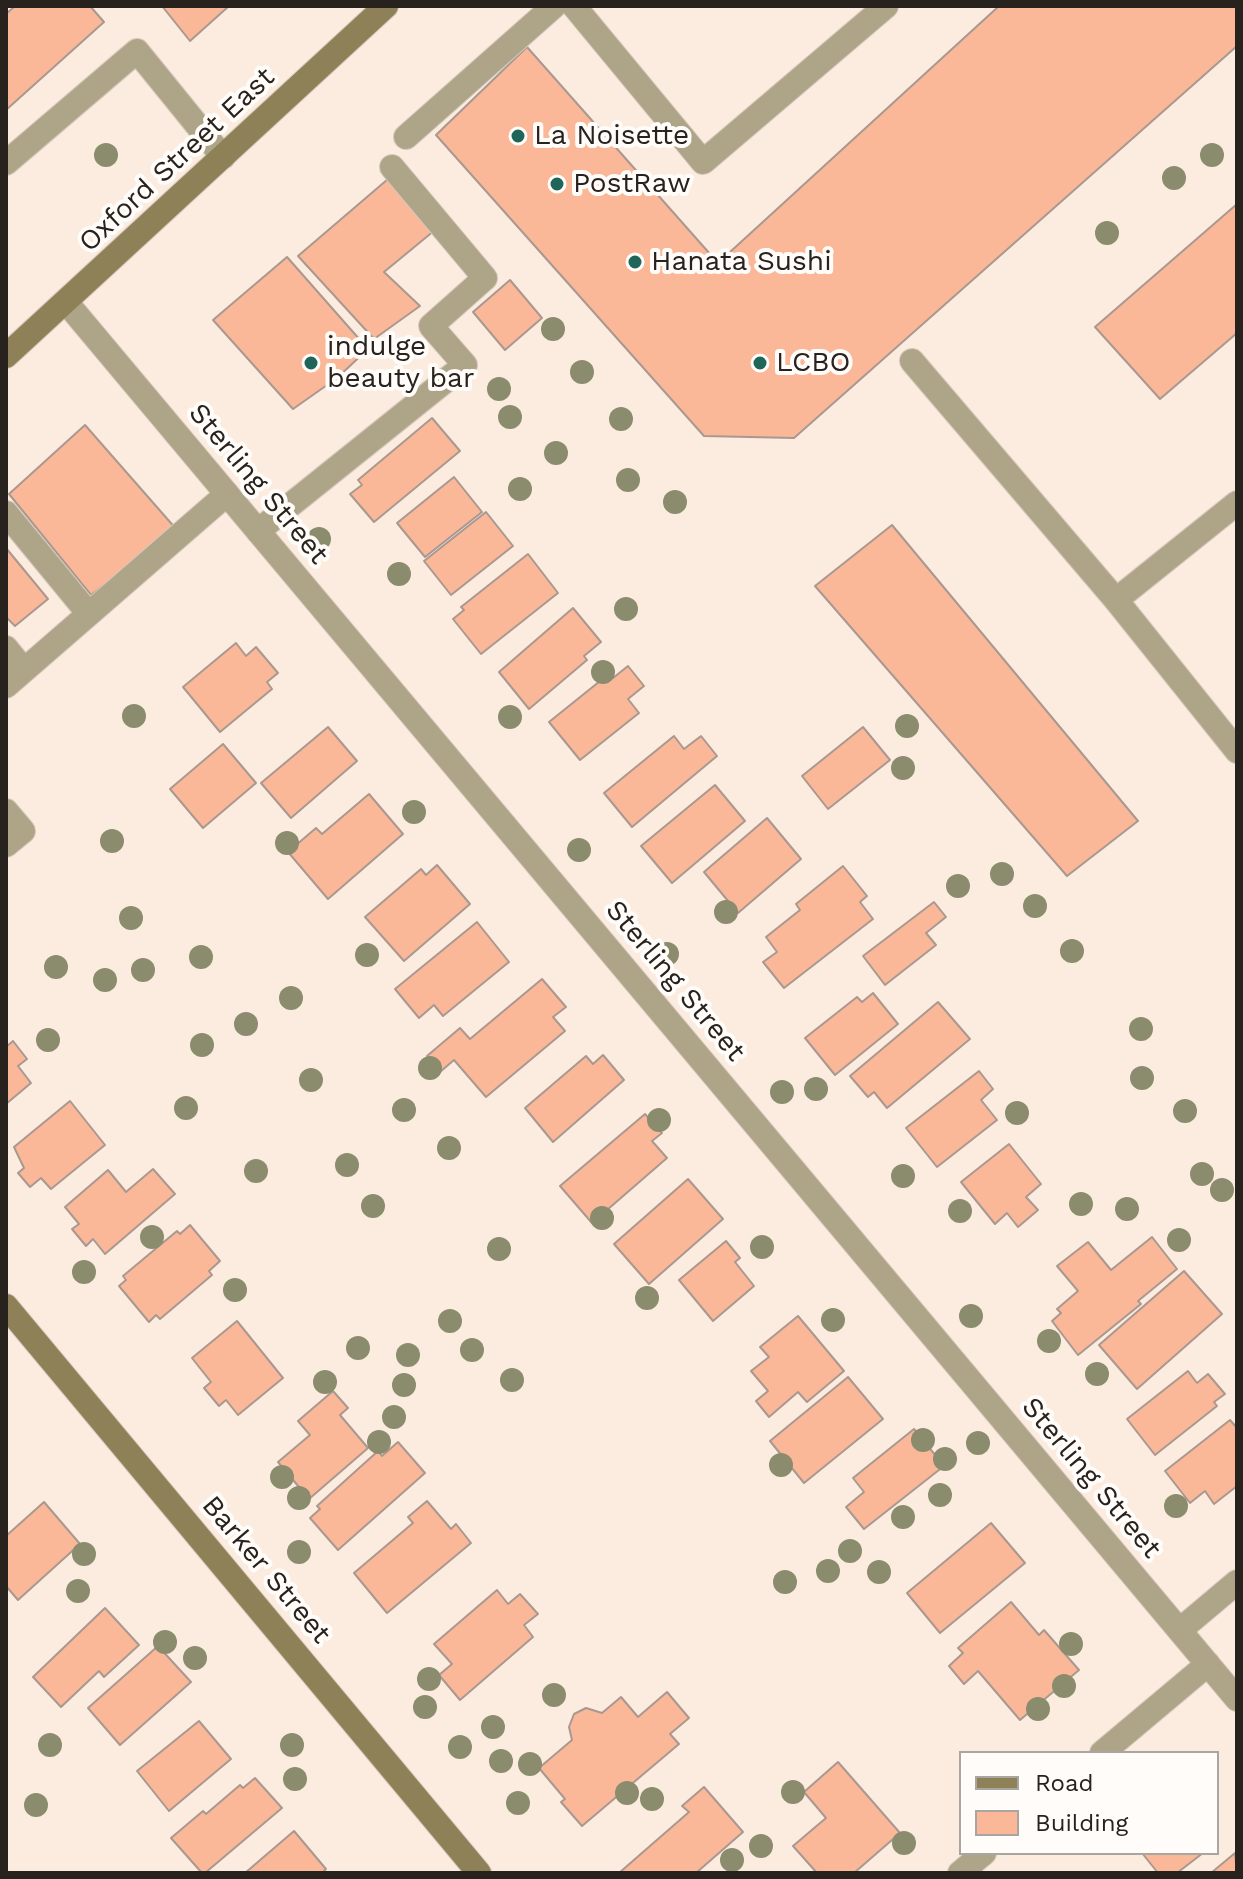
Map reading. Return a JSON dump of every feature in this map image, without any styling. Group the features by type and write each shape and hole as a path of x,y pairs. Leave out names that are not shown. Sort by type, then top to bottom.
{"street":[{"name":"Oxford Street East","path":"6,356 386,6"},
{"path":"406,137 554,6"},
{"path":"574,6 703,162 886,6"},
{"path":"6,163 137,51 223,157"},
{"path":"258,531 465,365 431,326 485,278 392,167"},
{"name":"Sterling Street","path":"66,302 1237,1699"},
{"path":"912,361 1116,600 1237,751"},
{"path":"6,686 227,494"},
{"path":"1116,600 1237,503"},
{"path":"6,513 89,614"},
{"path":"6,648 24,670"},
{"path":"6,811 23,831 6,845"},
{"name":"Barker Street","path":"6,1306 479,1873"},
{"path":"1180,1630 1237,1582"},
{"path":"1104,1751 1208,1664"},
{"path":"960,1873 982,1855"}],"building":[{"path":"15,6 90,6 104,22 6,110 6,14"},
{"path":"162,6 229,6 190,41"},
{"path":"999,6 1237,6 1237,46 794,438 704,436 436,135 527,47 718,263"},
{"path":"388,179 435,230 384,272 420,306 374,339 298,256"},
{"path":"1237,204 1237,333 1160,399 1095,327"},
{"path":"287,257 368,349 337,378 293,409 213,320"},
{"path":"510,280 542,318 505,350 473,312"},
{"path":"432,418 460,451 374,522 350,494 362,485 358,480"},
{"path":"85,425 177,530 91,595 9,494"},
{"path":"454,477 482,512 425,557 397,523"},
{"path":"486,512 513,546 451,595 424,561"},
{"path":"892,525 1138,821 1067,876 815,586"},
{"path":"6,548 48,599 15,626 6,617"},
{"path":"528,554 558,593 481,654 453,619 464,610 461,607"},
{"path":"573,608 601,642 584,656 587,660 529,709 499,672"},
{"path":"236,643 246,656 256,647 278,673 267,682 272,689 220,732 183,687"},
{"path":"628,666 644,686 628,699 639,713 580,760 549,722 610,673 613,678"},
{"path":"328,727 357,761 291,818 261,783"},
{"path":"863,727 890,760 828,809 802,776"},
{"path":"674,736 684,749 701,736 717,756 632,827 604,793"},
{"path":"223,744 256,783 203,828 170,789"},
{"path":"715,785 745,821 672,883 641,846"},
{"path":"369,794 403,834 328,899 288,852 316,828 322,834"},
{"path":"767,818 801,859 738,913 704,872"},
{"path":"437,865 470,904 404,961 365,917 421,869 426,875"},
{"path":"843,866 867,896 860,902 873,919 784,988 763,962 777,952 766,937 800,910 796,904"},
{"path":"934,902 946,917 926,933 936,945 885,985 863,956"},
{"path":"477,922 509,962 443,1016 434,1005 419,1018 395,989"},
{"path":"542,979 566,1007 553,1017 565,1031 486,1097 454,1060 440,1072 427,1056 460,1028 470,1039"},
{"path":"873,993 898,1024 835,1075 805,1038 857,997 862,1002"},
{"path":"938,1002 970,1039 887,1108 874,1092 868,1097 850,1076"},
{"path":"13,1041 27,1059 18,1066 31,1083 6,1104 6,1047"},
{"path":"603,1055 624,1080 553,1142 525,1108 586,1056 593,1064"},
{"path":"979,1071 993,1089 981,1100 997,1120 937,1167 906,1128"},
{"path":"70,1101 105,1145 51,1189 41,1178 30,1187 18,1173 24,1168 14,1147"},
{"path":"645,1114 662,1133 652,1141 667,1158 592,1223 560,1186"},
{"path":"1009,1144 1041,1184 1026,1197 1038,1210 1018,1227 1007,1213 995,1224 961,1182"},
{"path":"153,1169 175,1194 105,1254 93,1239 86,1246 72,1229 79,1224 65,1207 108,1170 126,1192"},
{"path":"688,1179 723,1219 649,1284 614,1244"},
{"path":"190,1225 220,1261 209,1271 212,1275 160,1319 156,1315 149,1322 119,1286 126,1280 123,1276 177,1231 180,1234"},
{"path":"1152,1237 1177,1269 1138,1301 1141,1304 1078,1355 1052,1321 1061,1313 1057,1309 1078,1291 1057,1266 1088,1242 1111,1270"},
{"path":"726,1241 740,1258 735,1262 754,1286 713,1321 679,1280"},
{"path":"1184,1271 1222,1314 1137,1389 1099,1345"},
{"path":"798,1316 844,1371 807,1402 798,1392 769,1417 756,1401 768,1391 751,1371 769,1357 760,1347"},
{"path":"237,1321 283,1378 238,1415 226,1400 219,1406 204,1388 211,1382 192,1358"},
{"path":"1188,1371 1197,1383 1208,1374 1225,1394 1214,1402 1217,1406 1155,1455 1127,1419"},
{"path":"848,1377 883,1419 804,1483 770,1441"},
{"path":"333,1391 348,1408 340,1415 368,1448 309,1499 278,1462 310,1435 298,1421"},
{"path":"1230,1420 1237,1428 1237,1486 1214,1504 1205,1491 1190,1503 1165,1471"},
{"path":"914,1429 944,1466 864,1529 846,1507 864,1492 853,1478"},
{"path":"398,1442 425,1473 338,1550 310,1518 320,1509 317,1506 378,1451 382,1456"},
{"path":"427,1501 451,1529 456,1524 471,1543 387,1613 354,1573 413,1523 408,1517"},
{"path":"44,1502 80,1544 18,1600 6,1586 6,1536"},
{"path":"991,1523 1025,1563 940,1633 907,1593"},
{"path":"497,1590 508,1604 520,1594 538,1614 524,1625 533,1637 460,1700 439,1675 452,1664 434,1644"},
{"path":"1011,1602 1039,1635 1044,1630 1079,1670 1020,1720 978,1671 964,1684 949,1666 963,1653 958,1648"},
{"path":"105,1608 139,1645 104,1677 99,1671 61,1707 33,1677"},
{"path":"158,1646 191,1682 120,1745 88,1708"},
{"path":"667,1692 689,1718 670,1734 679,1744 582,1826 561,1802 565,1799 539,1768 572,1740 569,1727 574,1714 586,1708 602,1713 621,1697 638,1717"},
{"path":"199,1721 231,1759 169,1811 137,1771"},
{"path":"838,1762 900,1833 854,1873 817,1873 793,1846 826,1818 804,1792"},
{"path":"255,1778 282,1808 202,1873 171,1838 203,1811 206,1814 240,1785 243,1788"},
{"path":"704,1787 743,1832 696,1873 619,1873 689,1812 682,1806"},
{"path":"294,1831 326,1869 322,1873 245,1873"},
{"path":"1235,1853 1237,1873 1211,1873"},
{"path":"1144,1855 1200,1855 1177,1873 1158,1873"}],"place":[{"name":"La Noisette","path":"518,136"},
{"name":"PostRaw","path":"557,184"},
{"name":"Hanata Sushi","path":"635,262"},
{"name":"indulge beauty bar","path":"311,363"},
{"name":"LCBO","path":"760,363"}]}
